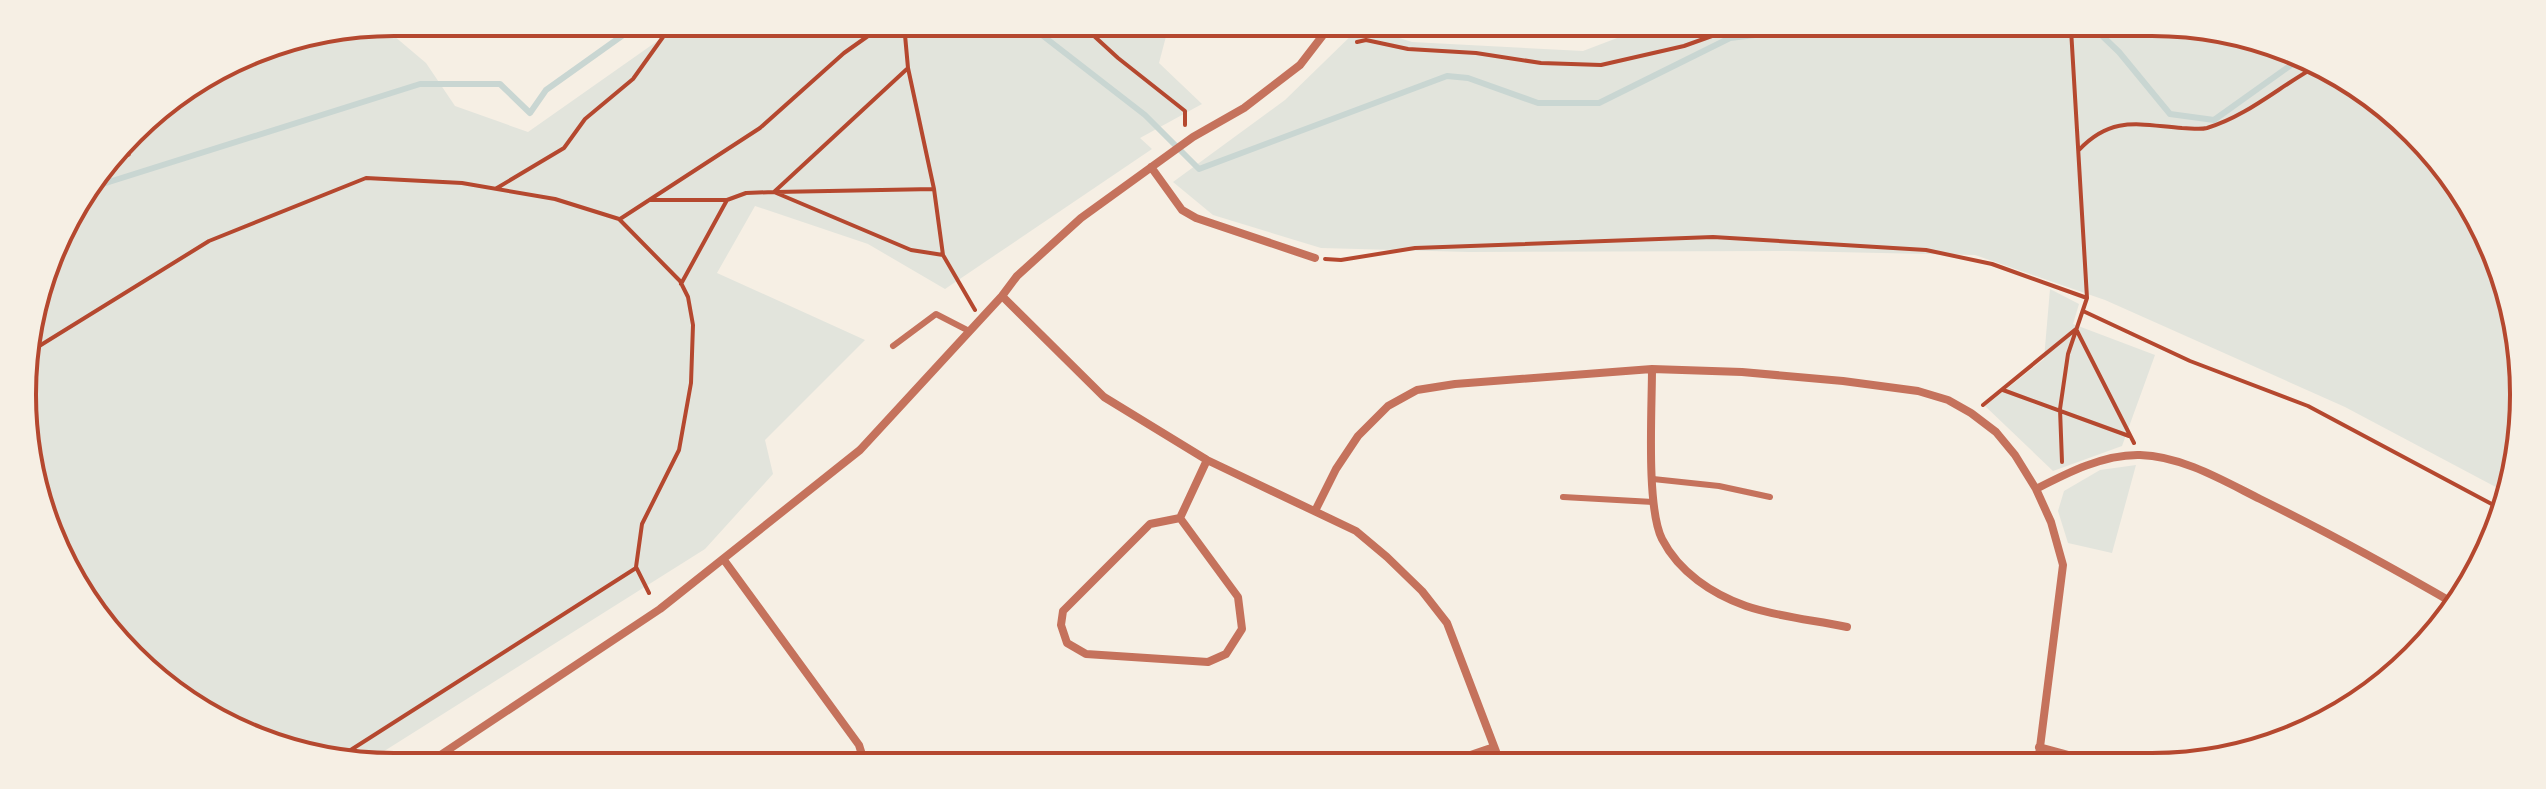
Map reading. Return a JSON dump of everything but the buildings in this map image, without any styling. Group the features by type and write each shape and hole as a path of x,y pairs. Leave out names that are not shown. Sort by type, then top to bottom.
{"street":[{"path":"444,753 660,609 860,450 1017,276 1081,218 1193,137 1244,108 1300,65 1322,36"},
{"path":"1151,167 1182,210 1196,218 1315,258"},
{"path":"1002,296 1104,397 1207,460 1356,531 1387,557 1422,591 1447,623 1496,753"},
{"path":"1315,511 1336,469 1358,436 1388,406 1417,390 1469,382 1652,369 1742,372 1918,391 1948,400 1996,432 2015,455 2036,489 2051,522 2063,565 2039,753"},
{"path":"1652,369 1653,502 1661,538 1684,569 1715,594 1748,607 1847,627"},
{"path":"2036,489 2098,463 2141,455 2175,462 2219,479 2346,541 2446,599"},
{"path":"1180,518 1207,460"},
{"path":"1180,518 1238,597 1242,629 1226,654 1208,662 1086,654 1067,643 1061,625 1063,611 1150,524 1180,518"},
{"path":"724,560 859,745 862,753"},
{"path":"1476,753 1494,747"},
{"path":"2039,747 2061,753"}],"lane":[{"path":"893,346 936,314 969,331"},
{"path":"1653,479 1719,486 1770,497"},
{"path":"1563,497 1653,502"}],"path":[{"path":"495,189 564,148 585,119 633,79 664,36"},
{"path":"619,219 760,128 844,53 868,36"},
{"path":"905,36 908,68 934,189 943,255 980,319"},
{"path":"1094,36 1185,111 1185,125"},
{"path":"1357,42 1366,40 1408,49 1476,53 1541,63 1601,65 1684,46 1712,36"},
{"path":"2066,474 2060,448 2060,409 2068,354 2087,298 2071,36"},
{"path":"774,192 908,68"},
{"path":"2078,151 2088,140 2118,124 2143,123 2202,129 2225,122 2308,72"},
{"path":"39,346 209,241 366,178 462,183 555,199 619,219 681,284 688,297 693,325 691,383 679,450 642,524 636,568 649,593"},
{"path":"649,200 727,200 746,193 934,189"},
{"path":"774,192 911,250 943,255"},
{"path":"681,284 727,200"},
{"path":"1315,258 1341,260 1415,248 1713,237 1926,250 1992,264 2087,298"},
{"path":"2083,311 2190,361 2308,406 2493,505"},
{"path":"1971,413 2076,329"},
{"path":"2076,329 2141,455"},
{"path":"2002,390 2132,437"},
{"path":"350,750 636,568"}],"shaded area":[{"path":"394,36 426,63 455,106 528,132 665,36 1166,36 1159,63 1202,104 1140,138 1152,149 945,289 868,244 755,206 717,273 865,340 765,440 773,474 705,549 382,752 302,741 236,716 176,679 125,631 84,574 55,510 39,441 37,371 48,302 73,236 110,176 141,141 176,110 236,73 302,48 348,39"},
{"path":"1351,36 1393,36 1412,42 1583,51 1622,36 2152,36 2198,39 2267,55 2331,84 2370,110 2421,158 2462,215 2491,279 2507,348 2509,418 2498,488 2345,407 2105,300 1975,255 1788,251 1469,252 1321,248 1213,215 1173,182 1285,100"},
{"path":"2050,289 2079,304 2073,324 2155,355 2122,446 2053,471 1985,406 2044,359"},
{"path":"2136,465 2112,553 2068,543 2058,511 2064,491 2100,470"}],"waterway":[{"path":"105,183 420,84 500,84 530,113 546,90 622,36"},
{"path":"1043,36 1145,115 1199,169 1447,76 1468,78 1538,103 1599,103 1730,38 1747,36"},
{"path":"2102,36 2170,114 2214,120 2292,64"}]}
